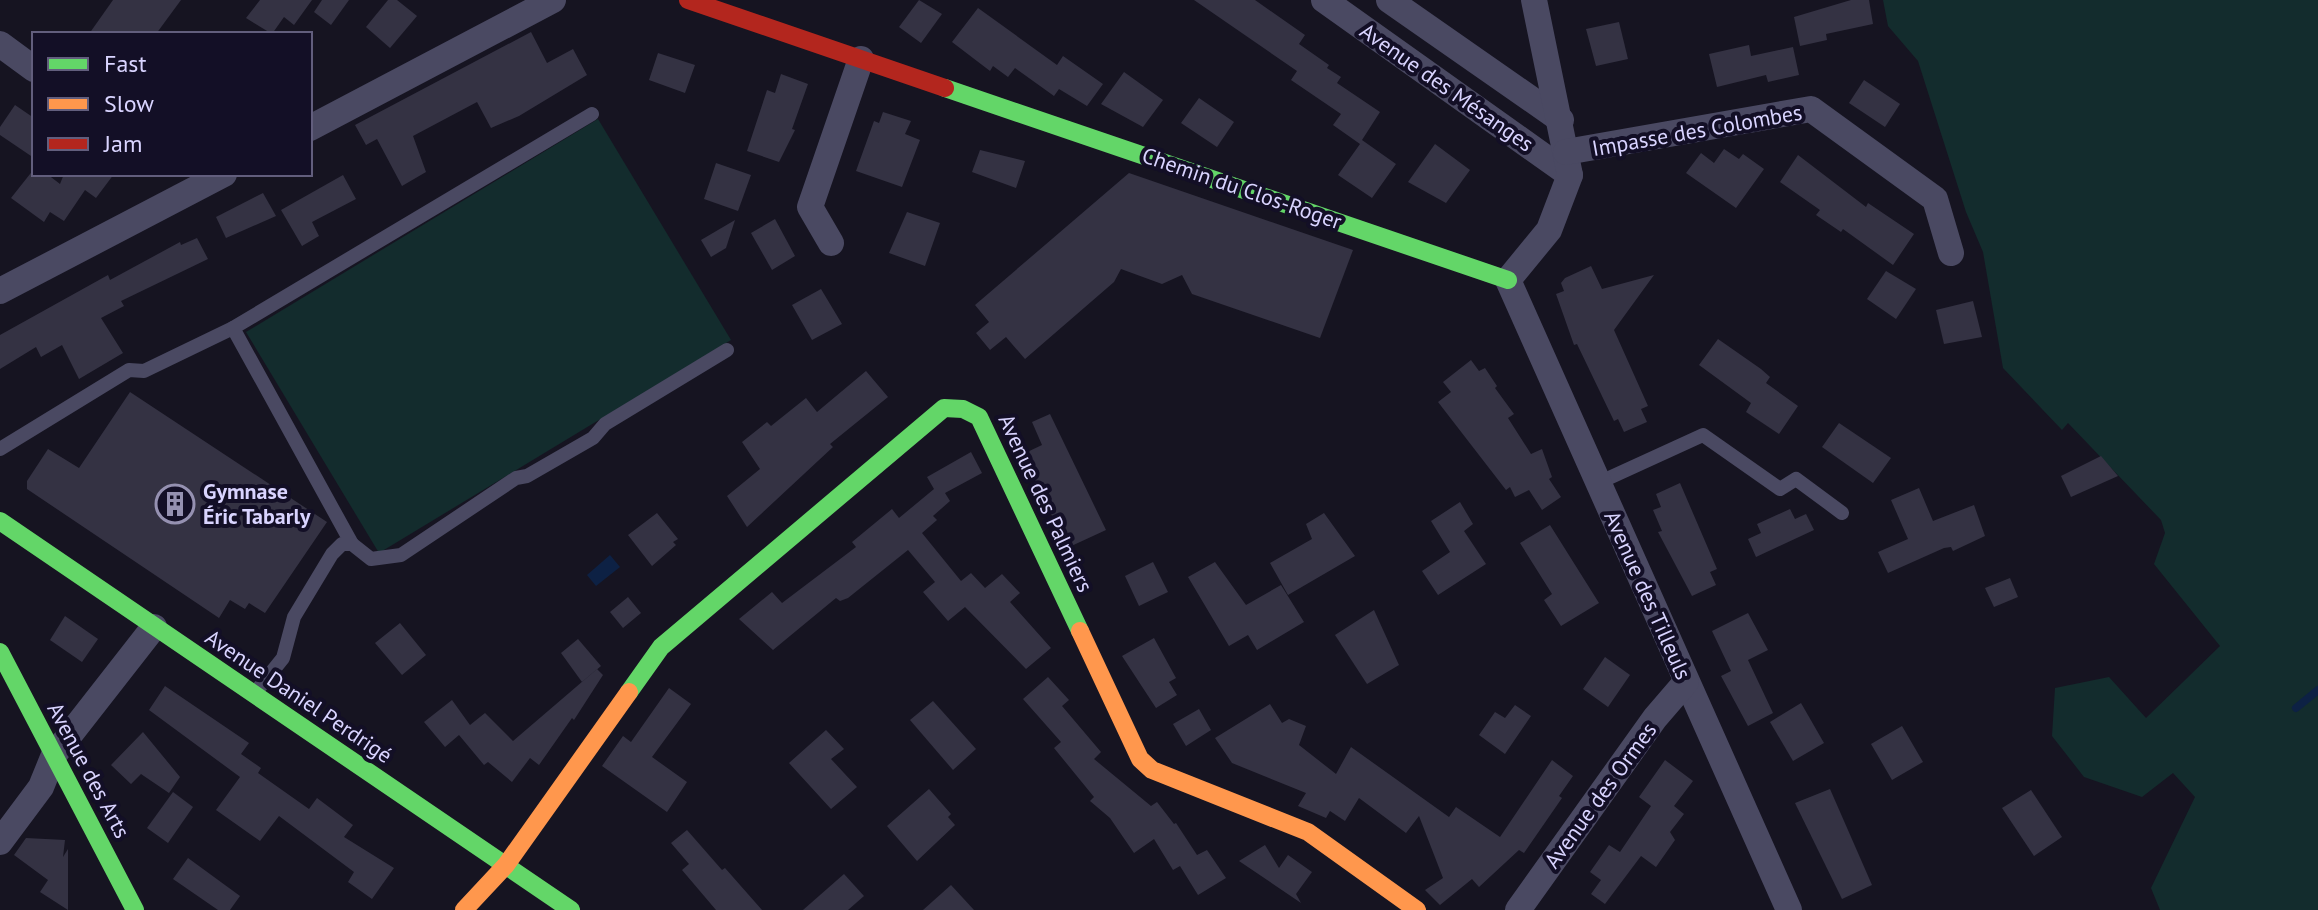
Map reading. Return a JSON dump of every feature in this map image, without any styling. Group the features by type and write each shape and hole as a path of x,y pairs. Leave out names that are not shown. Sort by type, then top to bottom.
{"street":[{"path":"312,127 553,0"},
{"name":"Chemin du Clos-Roger","path":"688,0 1508,280"},
{"name":"Avenue des Mésanges","path":"1324,0 1568,163"},
{"name":"Avenue des Mésanges","path":"1389,0 1561,120"},
{"path":"1508,280 1549,230 1568,163 1534,0"},
{"path":"0,44 32,68"},
{"path":"831,243 810,207 861,59"},
{"name":"Impasse des Colombes","path":"1568,163 1811,109 1935,199 1951,253"},
{"path":"0,291 185,182 214,176"},
{"name":"Avenue des Tilleuls","path":"1508,280 1789,910"},
{"name":"Avenue des Palmiers","path":"506,865 661,647 944,408 953,407 979,417 1140,759 1152,770 1308,832 1417,910"},
{"name":"Avenue Daniel Perdrigé","path":"0,521 571,910"},
{"path":"0,842 41,787 54,755 154,627"},
{"name":"Avenue des Arts","path":"0,652 135,910"},
{"name":"Avenue des Ormes","path":"1518,910 1655,718 1686,682"},
{"path":"464,910 506,865"}],"lane":[{"path":"0,449 129,370 144,371 233,328 592,114"},
{"path":"233,328 352,544 371,559 401,555 516,478 527,476 593,438 605,424 727,350"},
{"path":"1598,483 1703,435 1780,489 1796,479 1842,513"},
{"path":"254,695 283,658 294,617 332,554 342,544 352,544"}],"green space":[{"path":"1883,0 2318,0 2318,910 2160,910 2151,888 2195,797 2173,773 2142,797 2084,777 2052,736 2055,688 2109,677 2146,718 2220,646 2154,564 2165,533 2161,520 2068,423 2062,430 2003,368 1983,252 1966,212 1918,61 1888,26"},
{"path":"598,119 731,340 379,553 246,332"}],"water":[{"path":"610,555 620,567 596,586 587,575"}],"building":[{"path":"113,0 181,0 157,32 90,32"},
{"path":"260,0 312,0 294,25 284,17 273,32 246,18"},
{"path":"322,0 349,0 331,25 314,12"},
{"path":"388,0 397,0 417,16 390,48 366,27"},
{"path":"919,0 942,14 921,43 899,27"},
{"path":"1194,0 1255,0 1305,35 1299,44 1341,77 1337,83 1380,112 1362,140 1396,164 1372,198 1338,175 1360,144 1333,125 1341,114 1291,80 1297,71"},
{"path":"1851,0 1869,0 1873,24 1826,34 1827,40 1800,46 1794,17"},
{"path":"978,8 1057,65 1063,56 1103,84 1087,106 1059,89 1054,96 1015,68 1008,77 993,66 990,71 952,42"},
{"path":"1619,22 1628,59 1596,66 1586,29"},
{"path":"531,32 547,63 573,49 587,75 519,116 491,128 477,102 413,136 426,172 402,186 377,139 366,145 355,125"},
{"path":"1749,45 1751,56 1793,47 1799,75 1768,82 1766,75 1717,87 1709,54"},
{"path":"658,53 695,65 685,93 649,80"},
{"path":"1124,72 1163,100 1143,127 1101,104"},
{"path":"781,74 808,84 792,129 795,130 779,162 747,151 767,90 775,93"},
{"path":"1864,80 1900,104 1885,127 1849,103"},
{"path":"1199,98 1234,122 1217,147 1181,123"},
{"path":"15,105 32,117 32,157 0,135 0,127"},
{"path":"883,112 911,121 905,134 920,140 902,187 856,171 874,121 879,123"},
{"path":"1435,144 1470,170 1446,203 1408,182"},
{"path":"1724,149 1739,159 1743,154 1764,169 1736,208 1686,173 1701,153 1714,163"},
{"path":"980,150 1025,161 1016,188 972,172"},
{"path":"1798,155 1866,207 1868,203 1914,234 1893,265 1843,229 1841,232 1816,215 1820,210 1780,182"},
{"path":"716,163 751,175 738,211 704,199"},
{"path":"32,172 32,176 50,176 60,184 63,176 112,176 96,198 85,190 64,221 50,212 44,222 11,198"},
{"path":"1129,173 1353,250 1320,338 1192,294 1182,275 1162,284 1121,269 1114,282 1025,359 1006,337 990,350 976,333 989,322 975,305"},
{"path":"343,175 356,199 312,222 319,236 302,246 281,210"},
{"path":"263,193 276,216 226,238 216,217"},
{"path":"907,212 940,223 925,266 889,253"},
{"path":"775,219 795,256 772,270 751,233"},
{"path":"735,220 726,248 711,257 701,240"},
{"path":"197,238 208,259 121,301 124,306 101,318 123,353 79,379 62,345 41,357 36,347 0,369 0,335 108,275 110,280 180,242 181,245"},
{"path":"1591,266 1602,289 1654,275 1614,330 1648,406 1641,409 1647,422 1624,432 1618,419 1614,421 1577,344 1574,345 1556,294 1564,291 1561,283 1565,278"},
{"path":"1886,271 1916,289 1896,319 1867,299"},
{"path":"821,289 842,324 812,340 792,305"},
{"path":"1973,301 1982,337 1944,344 1936,310"},
{"path":"1718,339 1761,369 1770,377 1766,383 1798,406 1779,434 1746,412 1751,403 1699,365"},
{"path":"1471,360 1479,371 1485,368 1497,386 1495,388 1514,414 1508,418 1531,454 1542,449 1552,477 1549,479 1561,497 1542,510 1529,490 1515,497 1510,487 1506,490 1438,402 1451,392 1443,382"},
{"path":"866,371 888,397 830,444 833,447 747,527 727,496 760,469 742,442 767,422 771,426 806,398 817,412"},
{"name":"Gymnase Éric Tabarly","path":"130,392 327,522 265,613 249,603 245,609 230,600 219,618 27,489 27,481 48,449 79,468"},
{"path":"1050,414 1106,530 1067,548 1023,454 1042,445 1032,422"},
{"path":"1839,423 1891,458 1873,483 1822,447"},
{"path":"971,452 982,473 945,493 950,501 933,516 937,520 922,533 961,581 971,573 985,588 1002,574 1020,593 1010,602 1051,648 1026,669 965,607 948,621 923,592 935,582 908,550 848,598 840,601 836,598 773,650 739,619 772,592 782,603 856,547 852,542 892,509 899,518 934,489 927,477"},
{"path":"2101,456 2118,476 2071,497 2061,476"},
{"path":"1680,483 1717,569 1710,572 1716,585 1692,596 1658,532 1662,531 1653,510 1661,507 1656,494"},
{"path":"1919,488 1933,521 1974,505 1985,536 1953,551 1951,547 1944,548 1888,573 1878,552 1908,539 1891,500"},
{"path":"1460,502 1473,524 1464,531 1486,564 1438,595 1422,571 1450,552 1431,521"},
{"path":"1790,509 1795,519 1806,514 1814,530 1756,557 1748,539 1761,533 1757,524"},
{"path":"657,513 678,539 673,542 676,545 652,566 628,535"},
{"path":"1324,513 1355,556 1288,595 1270,563 1312,539 1306,524"},
{"path":"1550,525 1599,603 1561,626 1544,600 1552,594 1520,543"},
{"path":"1153,562 1168,592 1139,606 1125,576"},
{"path":"1215,562 1246,605 1281,585 1304,622 1257,650 1248,635 1229,646 1188,577"},
{"path":"2010,578 2018,597 1994,607 1985,588"},
{"path":"628,597 641,613 623,628 610,612"},
{"path":"1374,610 1399,665 1367,684 1335,635"},
{"path":"1748,613 1768,650 1748,660 1773,713 1748,726 1721,676 1731,671 1712,631"},
{"path":"65,616 98,639 82,662 50,640"},
{"path":"400,623 426,655 402,675 375,643"},
{"path":"1154,638 1176,678 1169,682 1177,695 1156,708 1122,656"},
{"path":"578,639 601,666 582,682 561,653"},
{"path":"1605,657 1630,675 1608,707 1583,689"},
{"path":"597,669 603,675 574,720 572,718 539,765 530,758 512,782 488,762 484,765 459,735 445,747 424,722 452,700 470,725 485,713 513,741"},
{"path":"1048,677 1069,700 1062,706 1101,752 1094,759 1151,806 1157,802 1176,823 1197,855 1207,850 1226,878 1198,895 1180,866 1173,870 1154,839 1134,853 1110,818 1090,801 1094,797 1054,748 1061,742 1023,699"},
{"path":"165,686 249,743 241,754 261,768 258,773 309,809 317,798 353,825 344,837 394,868 372,899 348,882 354,872 279,816 260,841 216,810 240,777 149,710"},
{"path":"669,688 691,704 652,757 687,782 667,812 602,766 623,736 631,742"},
{"path":"933,701 976,749 953,770 910,720"},
{"path":"1801,703 1824,743 1793,761 1770,722"},
{"path":"1270,704 1282,723 1289,719 1306,726 1299,745 1336,774 1351,747 1449,817 1456,807 1500,837 1552,760 1573,776 1559,796 1562,798 1524,853 1519,850 1479,887 1472,879 1440,905 1425,890 1443,878 1419,816 1406,833 1359,798 1345,821 1330,811 1326,818 1298,806 1306,793 1232,763 1215,738"},
{"path":"1515,705 1531,716 1505,754 1479,735 1495,712 1505,718"},
{"path":"1199,709 1211,730 1186,746 1173,724"},
{"path":"1902,726 1923,762 1892,780 1871,744"},
{"path":"826,730 844,749 831,759 857,787 831,809 789,763"},
{"path":"143,732 180,777 169,793 141,774 131,784 111,765"},
{"path":"1665,760 1693,781 1674,806 1684,814 1670,832 1675,840 1656,867 1641,856 1605,904 1591,894 1601,880 1590,872 1609,845 1620,852 1651,806 1639,797"},
{"path":"929,789 951,814 948,817 955,825 917,861 887,826"},
{"path":"1830,789 1872,885 1842,899 1795,803"},
{"path":"2031,790 2062,837 2034,856 2002,808"},
{"path":"173,792 193,807 168,843 147,828"},
{"path":"687,830 762,910 716,910 682,870 689,864 671,843"},
{"path":"26,838 65,840 63,857 68,849 68,910 40,892 48,880 14,855"},
{"path":"1265,845 1279,868 1288,855 1312,872 1296,894 1301,903 1239,861"},
{"path":"188,858 240,896 230,910 218,910 173,879"},
{"path":"844,874 864,896 848,910 803,910"},
{"path":"951,885 974,910 923,910"}],"waterway":[{"path":"2296,708 2318,690"}],"traffic: fast":[{"path":"945,88 1508,280"},
{"path":"629,692 661,647 944,408 963,409 979,417 1080,631"},
{"path":"0,521 571,910"},
{"path":"0,652 135,910"}],"traffic: slow":[{"path":"1080,631 1140,759 1152,770 1308,832 1417,910"},
{"path":"464,910 506,865 629,692"}],"traffic: jam":[{"path":"688,0 945,88"}],"place":[{"name":"Gymnase Éric Tabarly","path":"175,504"}]}
